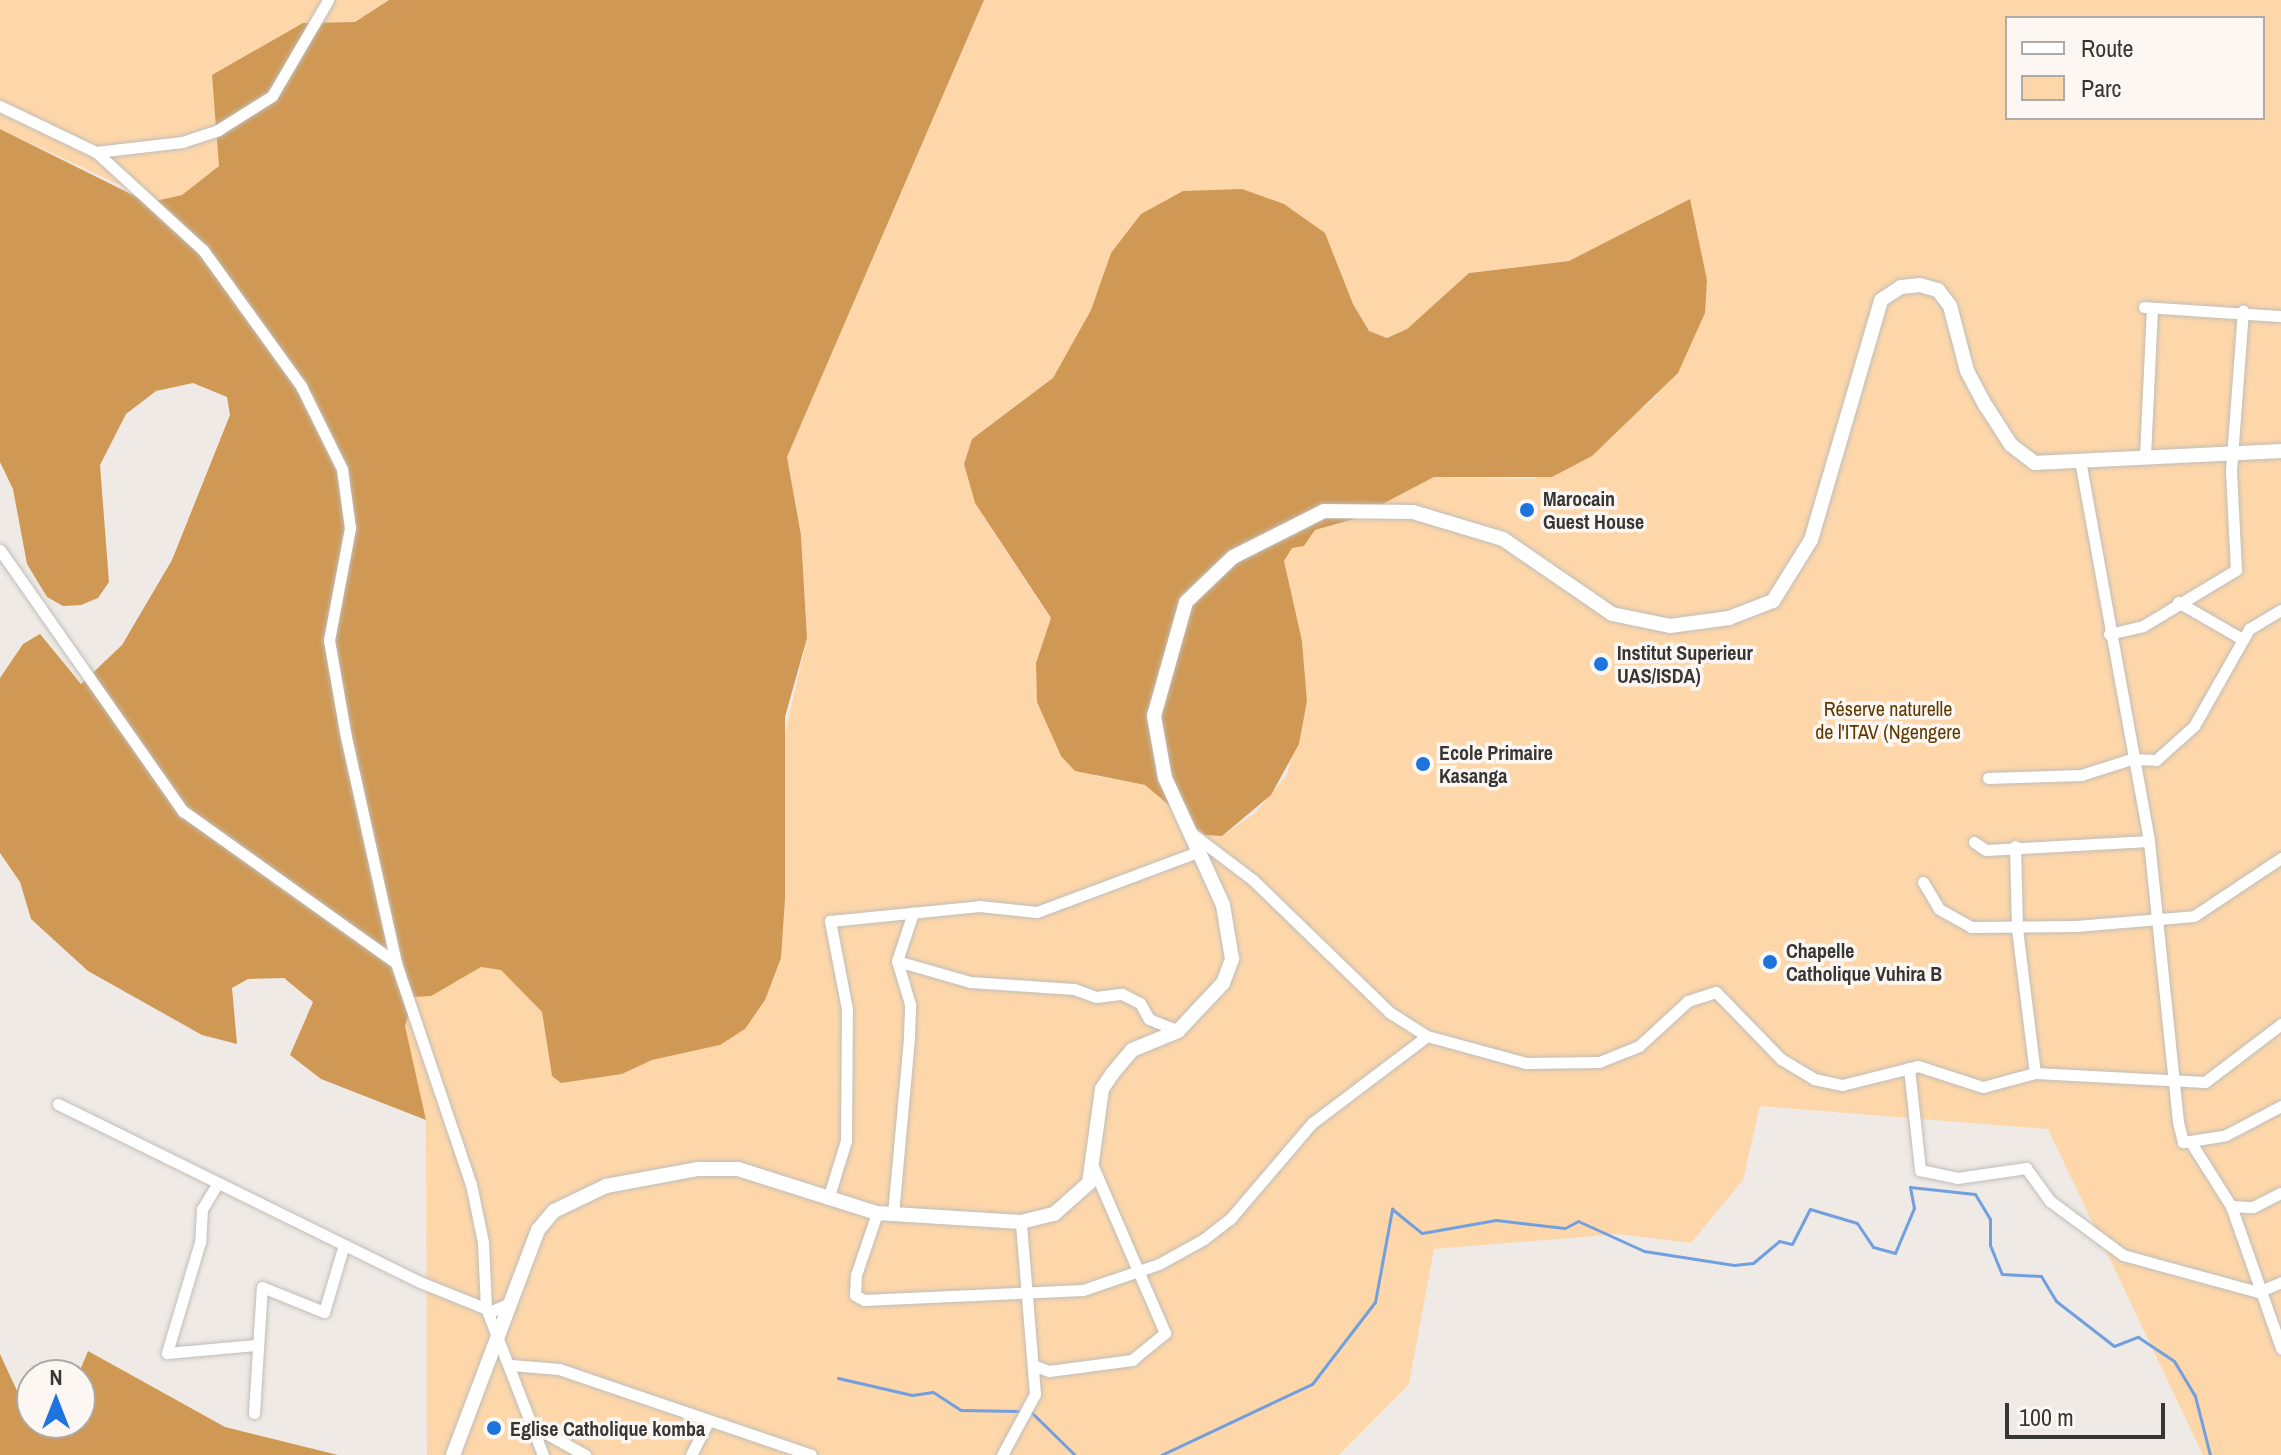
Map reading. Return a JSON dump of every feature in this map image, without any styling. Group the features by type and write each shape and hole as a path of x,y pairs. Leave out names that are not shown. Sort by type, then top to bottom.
{"street":[{"path":"96,152 182,142 218,130 272,96 328,0"},
{"path":"0,106 96,152 203,250 301,386 342,469 351,508 329,619 331,659 396,963 471,1184 483,1242 486,1308 497,1346 511,1365 543,1455"},
{"path":"453,1455 515,1299 538,1230 554,1211 606,1186 698,1169 738,1169 877,1213 1021,1222 1054,1214 1077,1197 1089,1183 1102,1089 1132,1050 1178,1031 1223,983 1232,959 1223,905 1165,778 1154,716 1186,602 1233,557 1324,511 1413,512 1503,539 1612,614 1670,626 1729,618 1773,601 1796,567 1838,464 1853,384 1881,300 1901,287 1920,285 1938,290 1950,306 1967,371 2011,445 2035,463 2081,466 2145,456 2281,451"},
{"path":"2145,456 2148,309 2243,310 2281,316"},
{"path":"2109,634 2143,626 2178,602 2236,570 2233,451 2243,310"},
{"path":"2081,466 2131,759 2149,841 2178,1122 2183,1142 2226,1135 2281,1106"},
{"path":"0,550 183,811 396,963"},
{"path":"2178,602 2242,639"},
{"path":"1988,778 2081,775 2131,759 2156,760 2181,743 2242,639 2281,610"},
{"path":"1191,833 1253,880 1357,986 1427,1036 1526,1063 1599,1062 1639,1046 1688,1001 1716,992 1781,1059 1814,1079 1863,1084 1909,1068 1983,1087 2035,1073 2205,1082 2281,1024"},
{"path":"1974,842 1986,850 2149,841"},
{"path":"2015,846 2017,929 2035,1073"},
{"path":"828,1199 846,1141 847,1009 830,921 979,906 1037,912 1200,851"},
{"path":"1923,882 1952,919 1971,927 2017,929 2194,916 2281,858"},
{"path":"893,1214 910,1004 897,961 913,913"},
{"path":"897,961 970,982 1122,994 1140,1003 1149,1019 1178,1031"},
{"path":"877,1213 856,1275 858,1298 1065,1296 1178,1255 1230,1219 1312,1123 1427,1036"},
{"path":"1909,1068 1920,1170 1957,1178 2026,1168 2050,1201 2123,1255 2258,1292 2281,1282"},
{"path":"58,1104 343,1248 486,1308 499,1311 515,1299"},
{"path":"2190,1141 2231,1206 2258,1292 2281,1348"},
{"path":"1035,1366 1049,1371 1132,1360 1150,1350 1165,1333 1135,1272 1124,1230 1091,1161"},
{"path":"216,1186 202,1209 200,1242 167,1353 256,1345"},
{"path":"2231,1206 2253,1207 2281,1193"},
{"path":"1002,1455 1032,1402 1035,1366 1021,1222"},
{"path":"254,1413 262,1287 324,1312 343,1248"},
{"path":"511,1365 559,1369 811,1455"},
{"path":"691,1455 708,1422"},
{"path":"533,1426 585,1455"}],"green space":[{"path":"0,0 389,0 355,22 303,23 219,166 182,195 154,201 0,129"},
{"name":"Réserve naturelle de l'ITAV (Ngengere","path":"984,0 2281,0 2281,1455 2203,1455 2048,1129 1760,1106 1743,1180 1691,1243 1619,1234 1434,1249 1409,1384 1339,1455 427,1455 426,1120 404,1026 414,996 481,967 501,970 542,1012 552,1076 561,1083 622,1074 652,1060 720,1045 785,898 783,742 807,638 801,535 787,457","holes":["1663,210 1700,252 1707,280 1657,395 1635,415 1534,479 1434,477 1354,519 1315,530 1304,546 1292,547 1284,561 1302,641 1307,701 1287,775 1255,813 1222,836 1145,785 1095,776 1036,663 1051,619 975,503 964,464 972,439 1053,378 1091,310 1111,253 1325,233 1353,304 1369,331 1387,338 1407,329 1469,273 1569,261 1651,224"]}],"shaded area":[{"path":"389,0 984,0 787,457 801,535 807,638 785,717 785,898 781,958 765,1000 745,1029 720,1045 652,1060 622,1074 561,1083 552,1076 542,1012 501,970 481,967 431,996 414,997 405,1026 426,1120 321,1079 290,1055 313,1002 284,978 248,979 232,988 237,1044 202,1035 88,971 31,919 20,882 0,853 0,678 23,644 40,634 81,684 122,645 172,560 230,415 227,397 193,383 156,391 126,414 100,465 109,582 98,598 81,605 63,606 47,597 27,564 13,489 0,462 0,129 135,196 155,201 182,195 219,166 212,75 303,23 355,22"},
{"path":"1242,189 1284,204 1325,233 1353,304 1369,331 1387,338 1407,329 1469,273 1569,261 1690,199 1707,280 1705,313 1678,373 1592,456 1552,477 1434,477 1354,519 1315,530 1304,546 1292,548 1284,561 1302,641 1307,701 1299,744 1271,795 1222,836 1205,835 1145,785 1075,771 1061,756 1037,702 1036,663 1051,618 975,503 964,464 972,439 1053,378 1091,310 1111,253 1141,214 1183,191"},
{"path":"88,1351 225,1427 338,1455 0,1455 0,1354 16,1388 16,1439 96,1439 96,1359 85,1359"}],"waterway":[{"path":"1392,1209 1422,1233 1496,1220 1565,1228 1578,1221 1644,1251 1734,1265 1753,1263 1779,1241 1792,1244 1810,1209 1857,1223 1873,1247 1895,1253 1914,1208 1910,1187 1975,1194 1990,1219 1990,1245 2002,1274 2041,1276 2056,1301 2114,1346 2138,1337 2174,1361 2195,1396 2210,1455"},
{"path":"1161,1455 1312,1384 1375,1302 1392,1209"},
{"path":"838,1378 912,1395 933,1392 961,1410 1021,1411"},
{"path":"1029,1410 1075,1455"}],"place":[{"name":"Marocain Guest House","path":"1527,510"},
{"name":"Institut Superieur UAS/ISDA)","path":"1601,664"},
{"name":"Ecole Primaire Kasanga","path":"1423,764"},
{"name":"Chapelle Catholique Vuhira B","path":"1770,962"},
{"name":"Eglise Catholique komba","path":"494,1428"}]}
